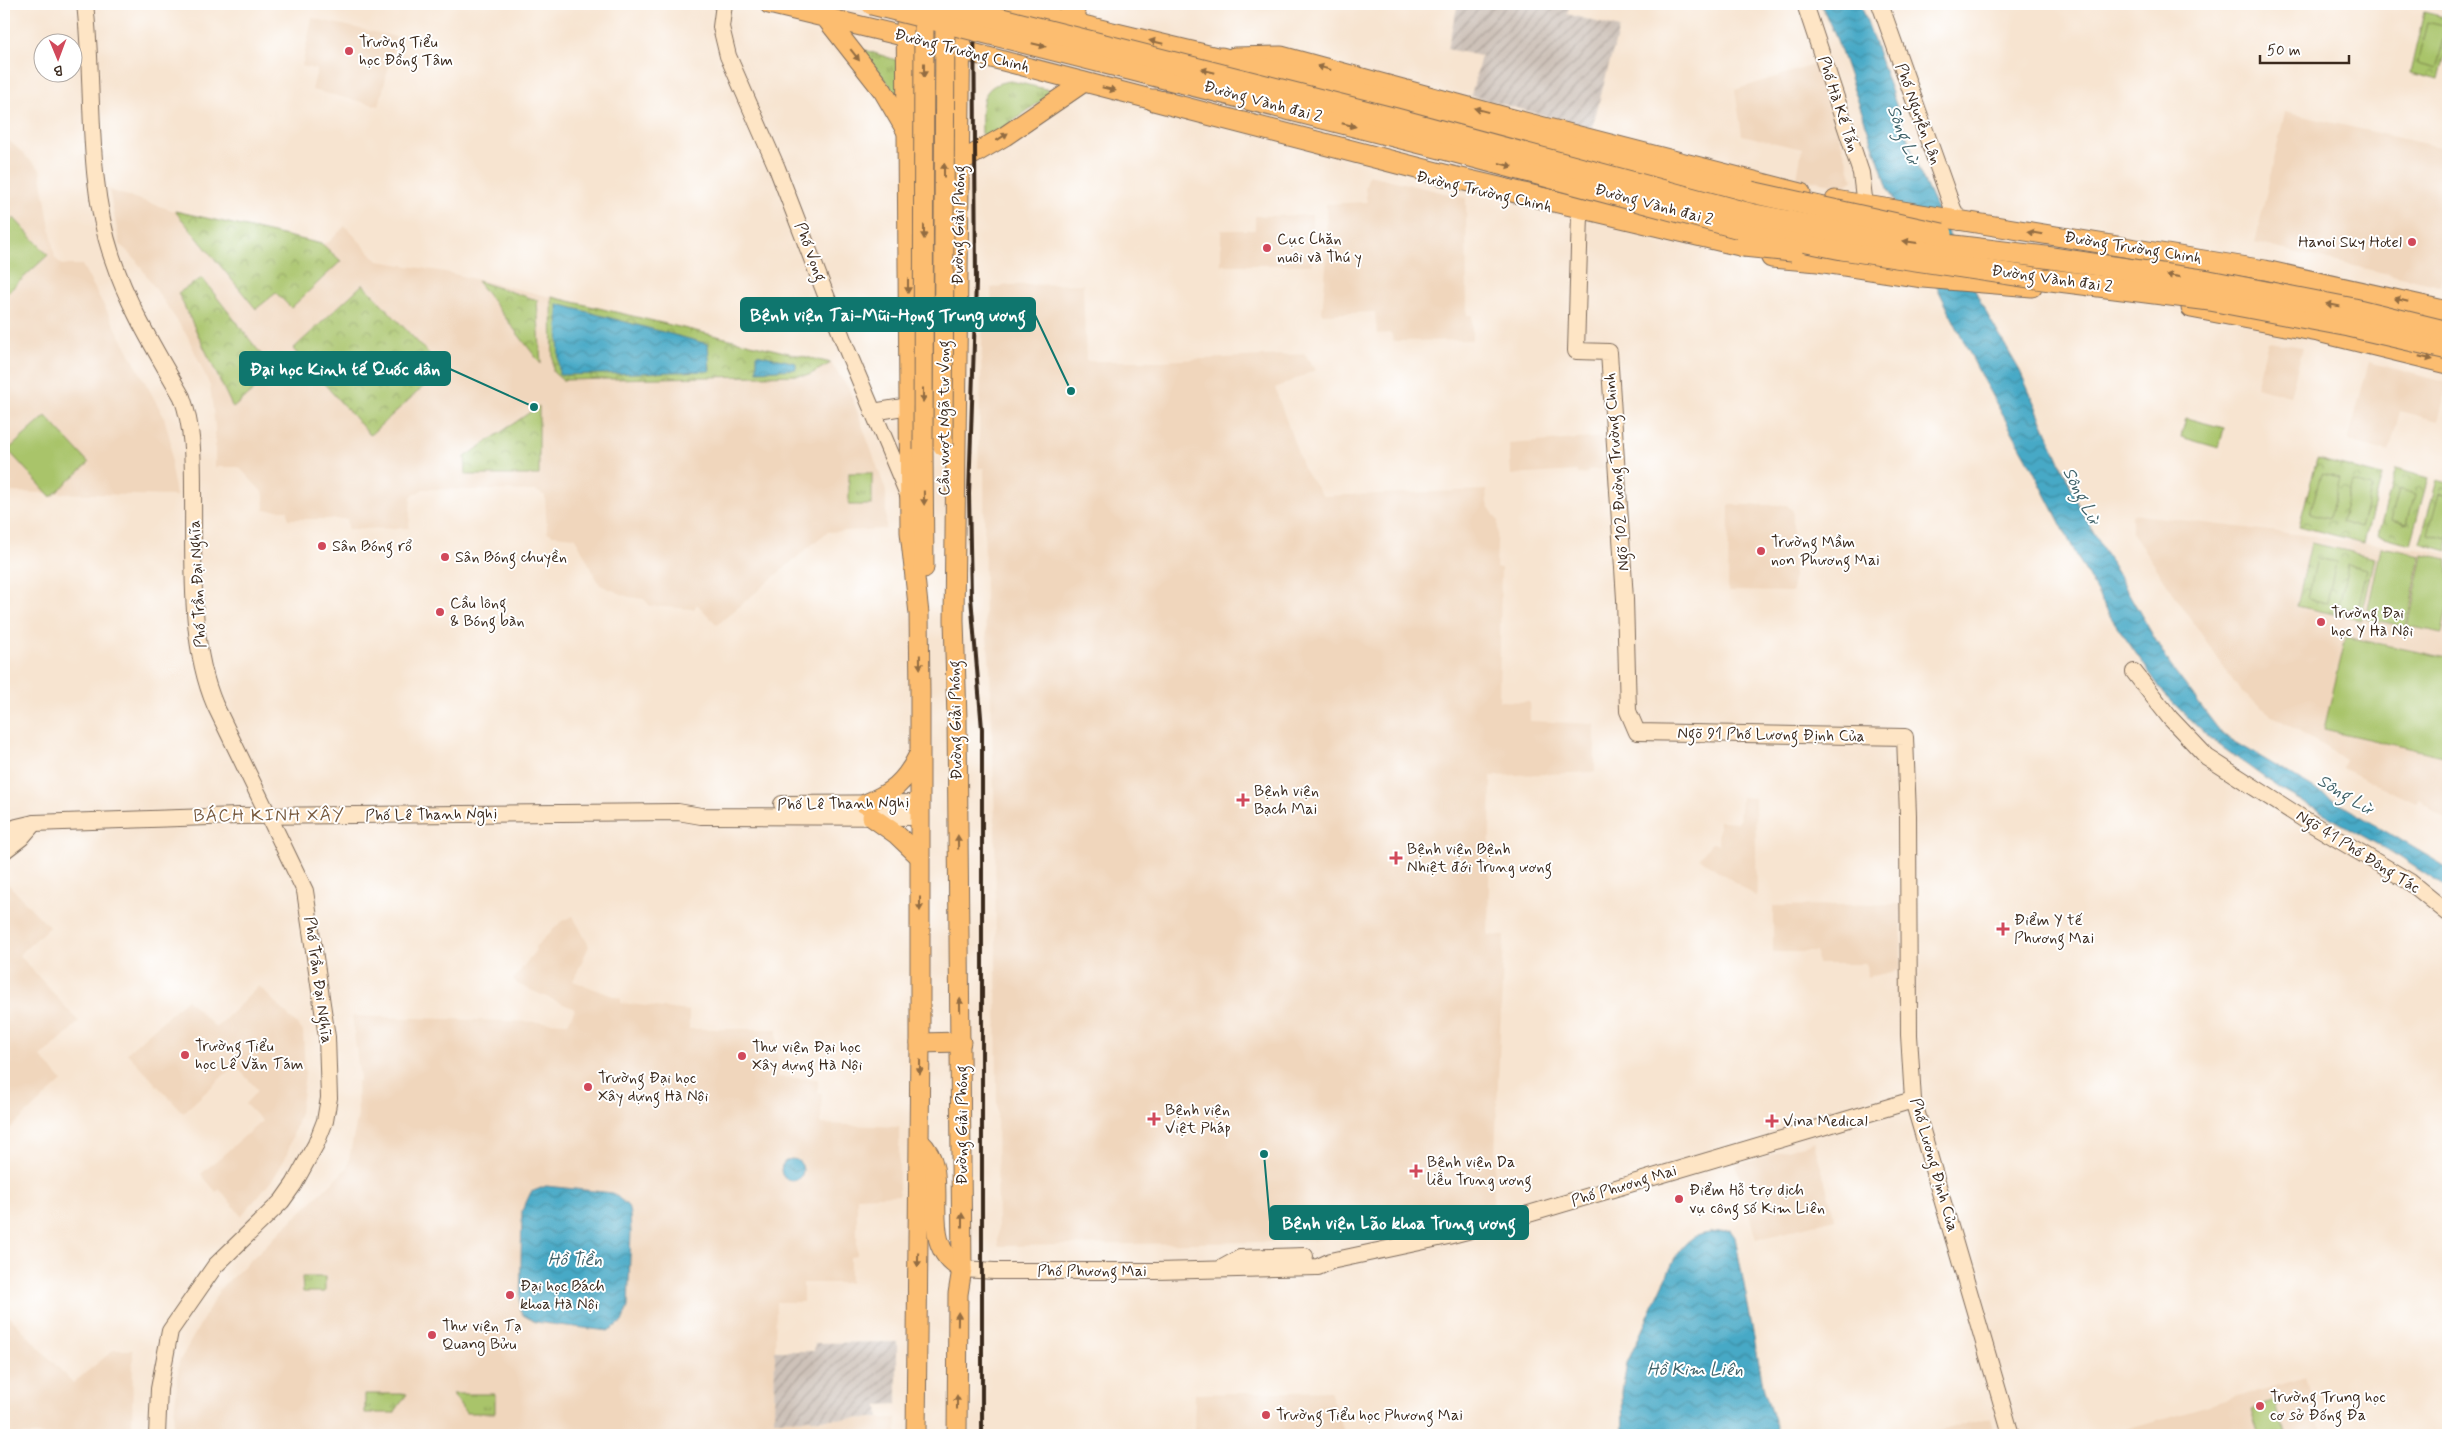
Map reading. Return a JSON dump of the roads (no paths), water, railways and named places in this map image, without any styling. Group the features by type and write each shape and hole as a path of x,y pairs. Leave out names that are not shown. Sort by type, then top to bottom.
{"highway":[{"name":"Đường Vành đai 2","path":"872,4 1433,146 1747,230 1842,249 2043,279 2210,300 2349,326 2448,349"},
{"name":"Đường Vành đai 2","path":"944,4 1386,116 1750,214 1847,233 2208,281 2354,309 2448,332"},
{"path":"1221,58 1751,192 2045,258"},
{"path":"1154,100 1444,175 1744,246 1849,257 1956,274 2043,279"}],"main road":[{"name":"Đường Trường Chinh","path":"769,4 906,36 1154,100 1202,122 1250,136 1441,183 1755,256 1818,262 1923,278 2092,293 2203,309 2360,342 2448,364"},
{"path":"906,4 910,532 919,614 920,750 920,1043 916,1435"},
{"name":"Cầu vượt Ngã tư Vọng","path":"919,614 925,561 923,449 924,4"},
{"name":"Cầu vượt Ngã tư Vọng","path":"944,4 943,564 954,620"},
{"name":"Đường Giải Phóng","path":"957,1435 958,1294 962,1269 961,1042 954,620 961,4"},
{"path":"1068,4 1080,24"},
{"name":"Đường Trường Chinh","path":"1003,6 1221,58 1259,76 1643,175 1747,199 1816,197"},
{"path":"1003,6 1010,63"},
{"path":"825,17 883,91 907,132"},
{"name":"Đường Trường Chinh","path":"1221,58 1281,56 1575,136 1816,197 1960,222 2221,262 2372,292 2448,311"},
{"path":"960,162 1005,136 1084,82"},
{"path":"907,112 923,100 946,100 960,114"},
{"name":"Đường Trường Chinh","path":"1154,100 1184,102 1635,214 1753,240 1818,262"},
{"path":"1635,214 1643,175"},
{"path":"2203,309 2221,262"},
{"path":"919,856 868,810 904,780 920,750"},
{"path":"920,1043 961,1042"},
{"path":"919,1141 928,1149 935,1174 937,1228 940,1245 952,1263 962,1269"}],"street":[{"name":"Phố Trần Đại Nghĩa","path":"85,4 90,52 93,160 107,242 128,296 182,397 188,415 192,445 195,600 202,658 210,691 267,816 305,892 329,1053 328,1098 325,1121 316,1144 282,1201 216,1266 170,1330 159,1389 157,1435"},
{"name":"Phố Vọng","path":"724,4 721,27 728,56 777,168 873,412 910,499"},
{"name":"Phố Hà Kế Tấn","path":"1805,4 1873,207"},
{"name":"Phố Nguyễn Lân","path":"1880,4 1953,209 1960,222"},
{"name":"Ngõ 102 Đường Trường Chinh","path":"1580,214 1576,352 1609,352 1625,599 1628,711 1637,732"},
{"path":"873,412 909,406"},
{"name":"Ngõ 41 Phố Đông Tác","path":"2134,672 2191,742 2207,757 2410,882 2448,914"},
{"name":"Ngõ 91 Phố Lương Định Của","path":"1637,732 1905,737"},
{"name":"Phố Lương Định Của","path":"1905,737 1908,815 1909,1035 1913,1100 2011,1435"},
{"name":"Phố Lê Thanh Nghị","path":"4,833 17,826 34,823 267,816 678,812 702,805 919,810"},
{"path":"4,851 22,838 34,823"},
{"name":"Phố Phương Mai","path":"962,1269 994,1271 1156,1271 1222,1268 1240,1258 1313,1256 1332,1261 1469,1231 1913,1100"}],"water":[{"name":"Sông Lừ","path":"1821,4 1861,4 1919,171 1983,307 2020,371 2082,512 2170,665 2222,734 2448,868 2448,889 2398,856 2280,789 2208,737 2165,695 2110,616 2027,458 1983,380 1888,188 1837,40"},
{"path":"558,304 708,344 710,371 559,375"},
{"path":"757,354 796,363 796,369 757,371"},
{"path":"788,1159 796,1159 803,1166 803,1174 796,1181 788,1181 781,1174 781,1166"},
{"name":"Hồ Tiền","path":"546,1186 613,1193 628,1206 631,1232 628,1307 622,1322 608,1331 535,1322 523,1315 520,1310 522,1211 531,1192"},
{"name":"Hồ Kim Liên","path":"1730,1230 1735,1237 1764,1390 1779,1435 1623,1435 1622,1392 1627,1363 1676,1256 1687,1242 1693,1238"}],"railway":[{"path":"974,4 976,282 969,494 971,597 982,729 982,1435"}],"place":[{"name":"Trường Tiểu học Đồng Tâm","path":"349,51"},
{"name":"Hanoi Sky Hotel","path":"2412,242"},
{"name":"Cục Chăn nuôi và Thú y","path":"1267,248"},
{"name":"Bệnh viện Tai-Mũi-Họng Trung ương","path":"1071,391"},
{"name":"Đại học Kinh tế Quốc dân","path":"534,407"},
{"name":"Sân Bóng rổ","path":"322,546"},
{"name":"Trường Mầm non Phương Mai","path":"1761,551"},
{"name":"Sân Bóng chuyền","path":"445,557"},
{"name":"Cầu lông & Bóng bàn","path":"440,612"},
{"name":"Trường Đại học Y Hà Nội","path":"2321,622"},
{"name":"Bệnh viện Bạch Mai","path":"1243,800"},
{"name":"Bệnh viện Bệnh Nhiệt đới Trung ương","path":"1396,858"},
{"name":"Điểm Y tế Phương Mai","path":"2003,929"},
{"name":"Trường Tiểu học Lê Văn Tám","path":"185,1055"},
{"name":"Thư viện Đại học Xây dựng Hà Nội","path":"742,1056"},
{"name":"Trường Đại học Xây dựng Hà Nội","path":"588,1087"},
{"name":"Bệnh viện Việt Pháp","path":"1154,1119"},
{"name":"Vina Medical","path":"1772,1121"},
{"name":"Bệnh viện Lão khoa Trung ương","path":"1264,1154"},
{"name":"Bệnh viện Da liễu Trung ương","path":"1416,1171"},
{"name":"Điểm Hỗ trợ dịch vụ công số Kim Liên","path":"1679,1199"},
{"name":"Đại học Bách khoa Hà Nội","path":"510,1295"},
{"name":"Thư viện Tạ Quang Bửu","path":"432,1335"},
{"name":"Trường Trung học cơ sở Đống Đa","path":"2260,1406"},
{"name":"Trường Tiểu học Phương Mai","path":"1266,1415"}],"district":[{"name":"BÁCH KINH XÂY","path":"269,816"}]}
